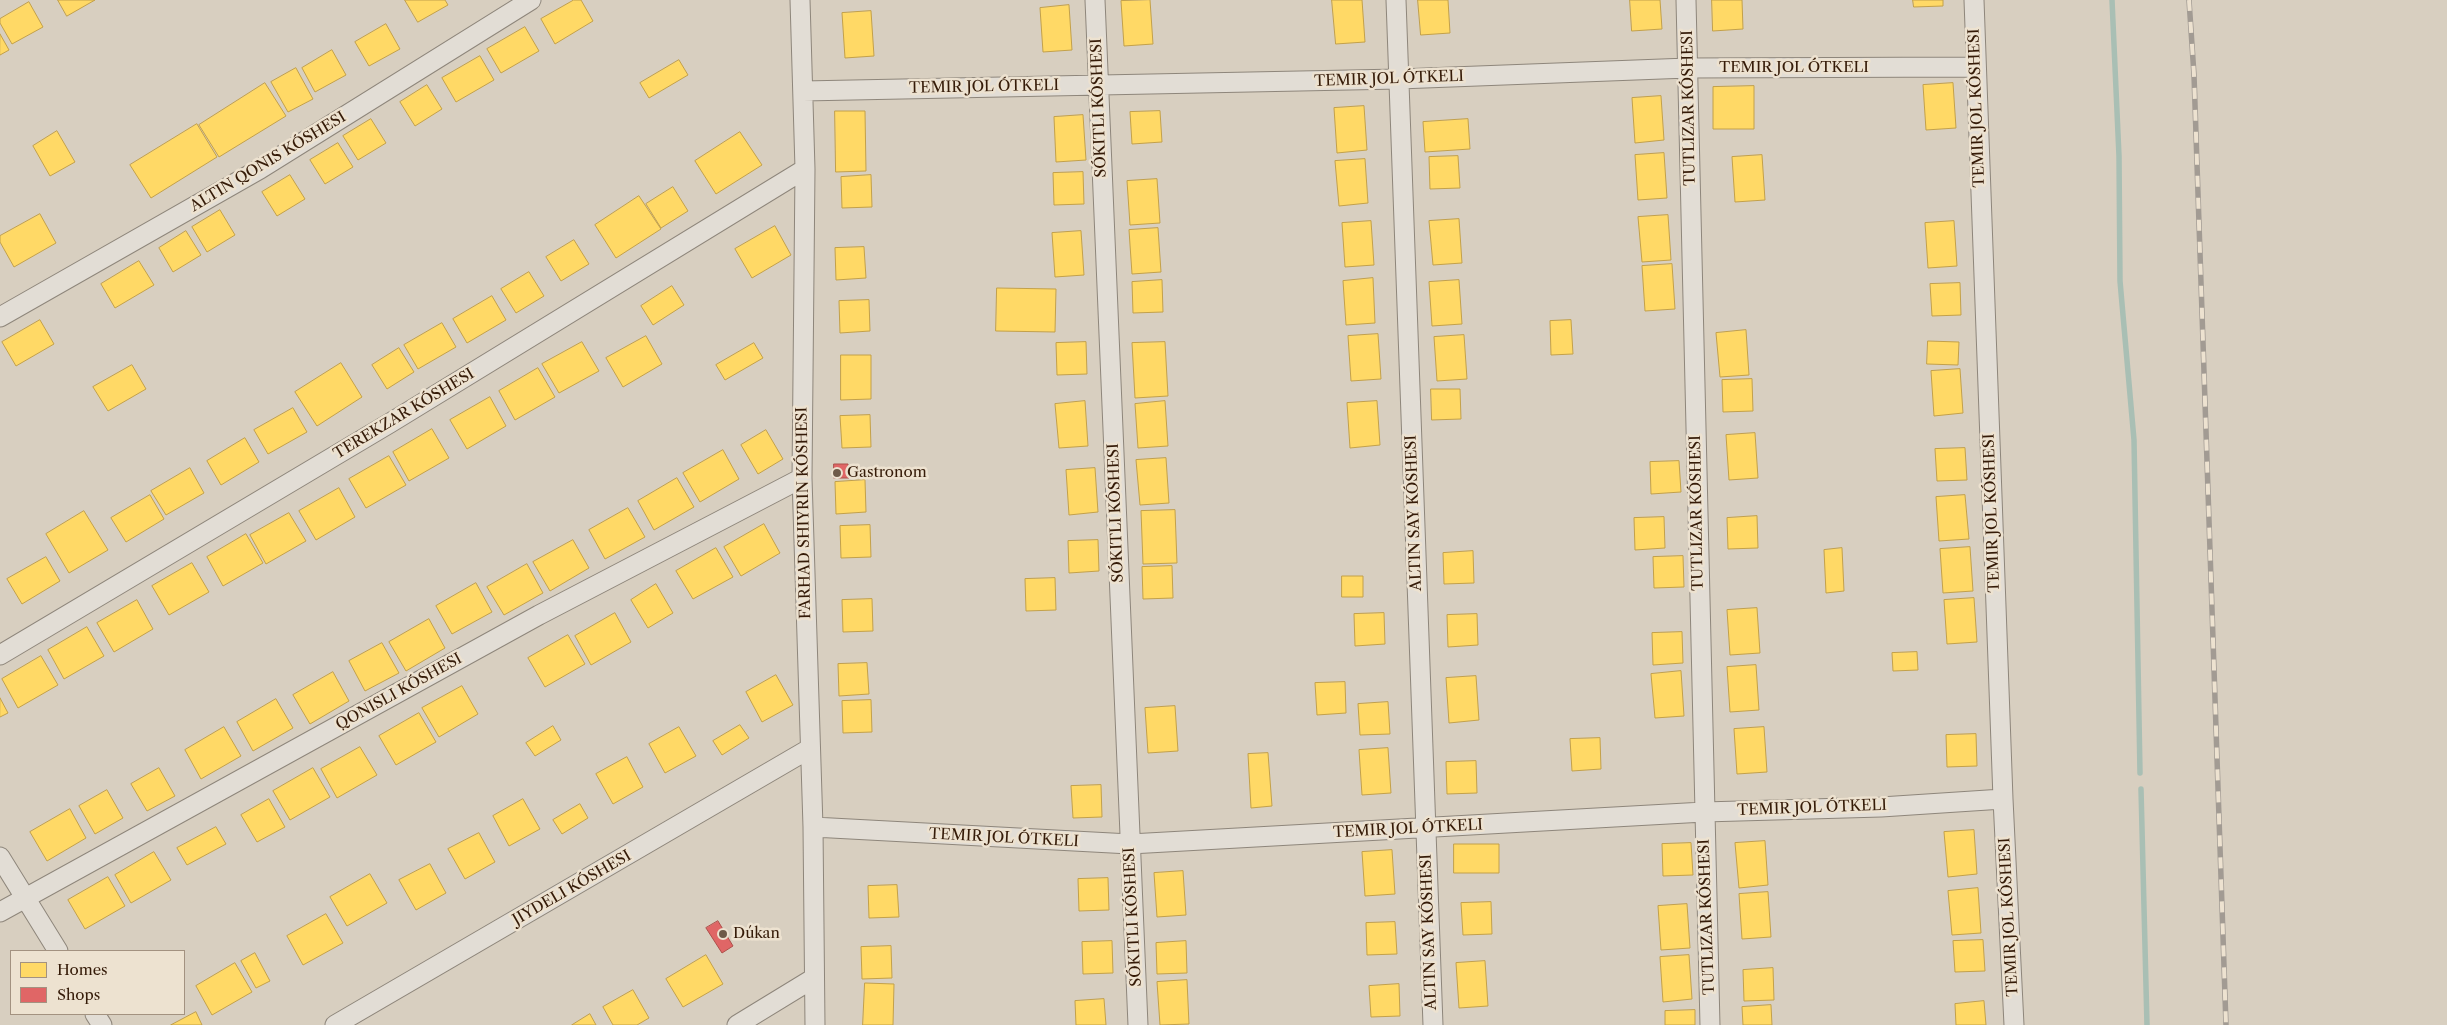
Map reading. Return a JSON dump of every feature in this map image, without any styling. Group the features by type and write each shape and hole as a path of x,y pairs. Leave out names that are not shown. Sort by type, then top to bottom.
{"street":[{"path":"0,317 260,169 531,0"},
{"name":"FARHAD SHIYRIN KÓSHESI","path":"800,0 805,169 802,478 809,749 813,827 815,1025"},
{"name":"SÓKITLI KÓSHESI","path":"1095,0 1138,1025"},
{"path":"1396,0 1433,1025"},
{"path":"1686,0 1710,1025"},
{"name":"TEMIR JOL KÓSHESI","path":"1974,0 2002,799 2014,1025"},
{"name":"TEMIR JOL ÓTKELI","path":"803,91 1399,79 1688,68 1976,67"},
{"name":"TEREKZAR KÓSHESI","path":"0,656 398,418 805,169"},
{"path":"0,912 539,615 802,478"},
{"name":"JIYDELI KÓSHESI","path":"335,1025 809,749"},
{"name":"TEMIR JOL ÓTKELI","path":"813,827 1130,844 1704,812 1880,807 2002,799"},
{"path":"0,857 57,950"},
{"path":"736,1025 814,978"}],"building: Homes":[{"path":"58,0 95,0 67,16"},
{"path":"405,0 445,0 448,5 418,22"},
{"path":"574,0 581,0 593,21 555,44 541,19"},
{"path":"1150,0 1153,44 1124,46 1121,1"},
{"path":"1332,0 1362,0 1365,42 1336,44"},
{"path":"1418,0 1448,0 1450,33 1421,35"},
{"path":"1630,0 1660,0 1662,29 1632,31"},
{"path":"1712,0 1742,0 1743,29 1713,31"},
{"path":"1913,0 1943,0 1943,6 1914,7"},
{"path":"29,2 43,27 12,44 0,23 0,19"},
{"path":"1069,5 1072,50 1043,52 1040,8"},
{"path":"871,11 874,56 845,58 842,13"},
{"path":"386,24 400,49 369,66 355,42"},
{"path":"525,27 539,51 501,73 487,49"},
{"path":"0,34 9,50 0,55"},
{"path":"332,50 346,75 315,92 302,68"},
{"path":"480,56 494,80 456,102 442,78"},
{"path":"679,60 688,75 649,98 640,83"},
{"path":"296,68 313,99 288,112 271,82"},
{"path":"265,83 286,116 219,157 199,125"},
{"path":"1953,83 1956,128 1926,130 1923,85"},
{"path":"427,85 442,109 415,126 400,102"},
{"path":"1754,86 1754,129 1713,129 1713,87"},
{"path":"1661,96 1664,140 1635,143 1632,98"},
{"path":"1364,106 1367,150 1337,153 1334,108"},
{"path":"835,111 865,111 866,171 836,172"},
{"path":"1160,111 1162,142 1132,144 1130,112"},
{"path":"1083,115 1086,160 1056,162 1054,117"},
{"path":"371,119 386,143 358,160 343,136"},
{"path":"1468,119 1470,149 1425,152 1423,122"},
{"path":"197,124 217,157 151,198 130,165"},
{"path":"57,131 75,162 50,176 33,146"},
{"path":"740,132 762,165 716,194 695,161"},
{"path":"338,143 353,167 325,184 310,160"},
{"path":"1664,153 1667,198 1638,200 1635,155"},
{"path":"1762,155 1765,200 1735,202 1732,157"},
{"path":"1458,156 1460,188 1430,189 1429,157"},
{"path":"1365,159 1368,203 1339,206 1335,161"},
{"path":"1083,172 1084,204 1054,205 1053,173"},
{"path":"290,175 305,199 277,216 262,192"},
{"path":"871,175 872,207 842,208 841,177"},
{"path":"1157,179 1160,223 1130,225 1127,181"},
{"path":"673,187 688,211 661,228 646,204"},
{"path":"639,196 661,229 616,258 595,225"},
{"path":"220,210 235,235 207,252 192,227"},
{"path":"40,214 56,243 14,267 0,242 0,236"},
{"path":"1668,215 1671,260 1642,262 1638,217"},
{"path":"1459,219 1462,263 1433,265 1429,221"},
{"path":"1371,221 1374,265 1345,267 1342,223"},
{"path":"1954,221 1957,266 1928,268 1925,223"},
{"path":"775,226 791,255 752,278 735,249"},
{"path":"1158,228 1161,272 1132,274 1129,230"},
{"path":"186,231 201,255 173,272 159,248"},
{"path":"1081,231 1084,275 1055,277 1052,233"},
{"path":"574,240 589,264 561,281 546,257"},
{"path":"864,247 866,278 836,280 835,248"},
{"path":"139,261 154,285 115,308 101,284"},
{"path":"1672,264 1675,309 1645,311 1642,266"},
{"path":"529,272 544,296 516,313 501,289"},
{"path":"1373,278 1375,323 1346,325 1343,281"},
{"path":"1162,280 1163,312 1133,313 1132,282"},
{"path":"1459,280 1462,324 1432,326 1429,282"},
{"path":"1960,283 1961,315 1932,316 1930,284"},
{"path":"672,286 684,305 653,325 641,306"},
{"path":"997,288 1056,289 1055,332 996,331"},
{"path":"492,296 506,320 467,343 453,319"},
{"path":"869,300 870,331 840,333 839,301"},
{"path":"40,320 54,344 16,366 2,342"},
{"path":"1571,320 1573,354 1551,355 1550,321"},
{"path":"442,323 456,347 418,369 404,345"},
{"path":"1746,330 1749,375 1720,377 1716,333"},
{"path":"1378,334 1381,379 1351,381 1348,336"},
{"path":"1464,335 1467,379 1437,381 1434,337"},
{"path":"646,336 662,364 623,387 606,358"},
{"path":"1928,341 1959,342 1958,365 1927,364"},
{"path":"582,342 599,371 559,393 542,364"},
{"path":"1086,342 1087,374 1057,375 1056,343"},
{"path":"1165,342 1168,396 1135,398 1132,343"},
{"path":"754,343 763,358 725,380 716,365"},
{"path":"399,348 414,372 387,389 372,365"},
{"path":"841,355 871,355 871,399 841,400"},
{"path":"341,363 362,397 317,426 295,392"},
{"path":"132,365 146,389 108,411 93,387"},
{"path":"538,368 555,397 515,420 499,391"},
{"path":"1960,369 1963,413 1934,416 1931,371"},
{"path":"1752,379 1753,411 1723,412 1722,380"},
{"path":"1431,389 1460,389 1461,419 1432,420"},
{"path":"490,397 506,426 467,449 450,420"},
{"path":"1085,401 1088,446 1059,448 1055,404"},
{"path":"1165,401 1168,446 1138,448 1135,404"},
{"path":"1377,401 1380,445 1350,448 1347,403"},
{"path":"293,408 307,432 268,454 254,430"},
{"path":"870,415 871,447 842,448 840,416"},
{"path":"432,429 449,458 409,481 393,452"},
{"path":"766,430 783,459 758,474 741,445"},
{"path":"1755,433 1758,478 1729,480 1726,435"},
{"path":"245,438 259,462 221,485 207,461"},
{"path":"1965,448 1967,480 1937,481 1935,449"},
{"path":"723,450 739,479 700,502 683,473"},
{"path":"389,456 406,485 366,508 349,479"},
{"path":"1166,458 1169,503 1140,505 1136,460"},
{"path":"1679,461 1681,492 1651,494 1650,462"},
{"path":"190,468 204,493 166,515 151,491"},
{"path":"1095,468 1098,512 1069,515 1066,470"},
{"path":"677,478 694,507 654,530 638,501"},
{"path":"865,480 866,512 836,514 835,482"},
{"path":"339,488 355,517 316,540 299,511"},
{"path":"150,495 164,519 126,542 111,518"},
{"path":"1965,495 1969,539 1939,541 1936,497"},
{"path":"628,508 645,537 605,559 589,530"},
{"path":"1175,510 1177,563 1143,564 1141,511"},
{"path":"84,511 108,550 69,573 46,534"},
{"path":"289,513 306,541 266,564 250,535"},
{"path":"1757,516 1758,548 1728,549 1727,518"},
{"path":"1664,517 1665,548 1635,550 1634,518"},
{"path":"764,524 780,553 741,576 724,547"},
{"path":"870,525 871,557 841,558 840,526"},
{"path":"246,534 263,563 223,586 207,557"},
{"path":"573,540 589,568 550,591 533,562"},
{"path":"1098,540 1099,571 1069,573 1068,541"},
{"path":"1970,547 1973,591 1943,593 1940,549"},
{"path":"716,548 733,577 693,599 676,571"},
{"path":"1842,548 1844,591 1826,593 1824,550"},
{"path":"1473,551 1474,583 1444,584 1443,553"},
{"path":"1683,556 1684,587 1654,588 1653,557"},
{"path":"46,557 60,581 22,604 7,579"},
{"path":"192,563 209,592 169,615 152,586"},
{"path":"527,564 543,593 504,615 487,587"},
{"path":"1172,566 1173,598 1143,599 1142,567"},
{"path":"1342,576 1363,576 1363,597 1342,597"},
{"path":"1055,578 1056,610 1026,611 1025,579"},
{"path":"476,583 492,612 452,634 436,606"},
{"path":"656,584 673,613 648,628 631,600"},
{"path":"1974,598 1977,642 1947,644 1944,600"},
{"path":"872,599 873,631 843,632 842,600"},
{"path":"137,600 153,629 114,652 97,623"},
{"path":"1757,608 1760,653 1730,655 1727,610"},
{"path":"615,613 631,642 591,665 575,636"},
{"path":"1384,613 1385,644 1355,646 1354,614"},
{"path":"1477,614 1478,645 1448,647 1447,615"},
{"path":"429,619 445,648 406,671 389,642"},
{"path":"87,627 104,656 64,679 48,650"},
{"path":"1682,632 1683,663 1653,665 1652,633"},
{"path":"568,635 585,664 545,687 528,658"},
{"path":"382,643 399,673 365,691 349,661"},
{"path":"1917,652 1918,670 1893,671 1892,653"},
{"path":"41,656 58,685 18,708 2,679"},
{"path":"867,663 869,694 839,696 838,664"},
{"path":"1756,665 1759,710 1730,712 1727,667"},
{"path":"1681,671 1684,716 1655,718 1651,674"},
{"path":"333,672 349,701 310,724 293,695"},
{"path":"776,675 793,705 762,722 746,692"},
{"path":"1476,676 1479,720 1449,723 1446,678"},
{"path":"1345,682 1346,713 1317,715 1315,683"},
{"path":"462,686 478,714 439,737 422,708"},
{"path":"0,698 8,713 0,717"},
{"path":"276,699 293,728 253,751 237,722"},
{"path":"871,700 872,732 843,733 842,701"},
{"path":"1388,702 1390,734 1360,735 1358,704"},
{"path":"1175,706 1178,751 1148,753 1145,708"},
{"path":"419,713 436,742 396,765 379,736"},
{"path":"740,725 749,738 722,755 713,741"},
{"path":"553,726 561,740 535,756 526,743"},
{"path":"224,727 241,756 201,779 185,750"},
{"path":"679,727 696,756 665,773 649,744"},
{"path":"1764,727 1767,772 1737,774 1734,729"},
{"path":"1976,734 1977,766 1947,767 1946,735"},
{"path":"1600,738 1601,769 1572,771 1570,739"},
{"path":"360,747 377,775 337,798 321,769"},
{"path":"1388,748 1391,793 1362,795 1359,750"},
{"path":"1268,753 1272,806 1251,808 1248,754"},
{"path":"627,757 643,787 613,804 596,774"},
{"path":"1476,761 1477,793 1447,794 1446,762"},
{"path":"159,768 175,796 147,811 131,784"},
{"path":"313,768 330,797 290,820 273,791"},
{"path":"1101,785 1102,817 1073,818 1071,786"},
{"path":"107,790 123,818 95,834 79,806"},
{"path":"269,799 285,827 257,842 241,815"},
{"path":"523,799 540,829 509,846 493,816"},
{"path":"580,804 588,818 562,834 553,820"},
{"path":"70,809 86,838 47,861 30,832"},
{"path":"216,827 226,844 187,865 177,848"},
{"path":"1974,830 1977,874 1948,877 1944,832"},
{"path":"479,833 495,862 465,879 448,849"},
{"path":"1765,841 1768,885 1739,888 1735,843"},
{"path":"1691,843 1693,875 1663,876 1662,844"},
{"path":"1454,844 1499,844 1499,873 1454,873"},
{"path":"1392,850 1395,894 1365,896 1362,852"},
{"path":"154,852 171,880 131,903 115,875"},
{"path":"430,864 446,893 416,910 399,880"},
{"path":"1183,871 1186,915 1157,917 1154,873"},
{"path":"370,874 387,903 347,926 330,897"},
{"path":"108,877 125,906 85,929 68,900"},
{"path":"1108,878 1109,910 1079,911 1078,879"},
{"path":"897,885 899,917 869,918 868,886"},
{"path":"1978,888 1981,933 1952,935 1948,891"},
{"path":"1768,892 1771,937 1742,939 1739,894"},
{"path":"1491,902 1492,934 1463,935 1461,903"},
{"path":"1687,904 1690,948 1661,950 1658,906"},
{"path":"326,914 343,943 303,965 287,936"},
{"path":"1395,922 1397,954 1367,955 1366,923"},
{"path":"1983,940 1985,971 1955,972 1953,941"},
{"path":"1112,941 1113,973 1083,974 1082,942"},
{"path":"1186,941 1187,973 1157,974 1156,943"},
{"path":"891,946 892,978 862,979 861,947"},
{"path":"255,953 270,981 256,988 241,961"},
{"path":"706,955 723,984 683,1007 666,979"},
{"path":"1689,955 1692,999 1663,1002 1660,957"},
{"path":"1485,961 1488,1006 1459,1008 1456,963"},
{"path":"235,963 252,992 212,1015 196,986"},
{"path":"1773,968 1774,1000 1744,1001 1743,970"},
{"path":"1187,980 1189,1024 1160,1025 1157,982"},
{"path":"865,983 894,984 893,1025 863,1025"},
{"path":"1399,984 1400,1016 1371,1017 1369,986"},
{"path":"633,990 649,1018 637,1025 613,1025 603,1007"},
{"path":"1104,999 1106,1025 1076,1025 1075,1001"},
{"path":"1984,1001 1986,1025 1956,1025 1955,1004"},
{"path":"1771,1005 1772,1025 1743,1025 1742,1007"},
{"path":"1695,1010 1695,1025 1665,1025 1665,1011"},
{"path":"196,1012 202,1025 171,1025"},
{"path":"590,1014 596,1025 572,1025"}],"building: Shops":[{"path":"834,464 848,464 849,478 834,478"},
{"path":"718,921 733,946 722,953 706,928"}],"waterway":[{"path":"2112,0 2119,156 2120,281 2134,440 2140,773"},
{"path":"2141,789 2147,1025"}],"railway":[{"path":"2189,0 2194,75 2226,1025"}],"place":[{"name":"Gastronom","path":"837,473"},
{"name":"Dúkan","path":"723,934"}]}
